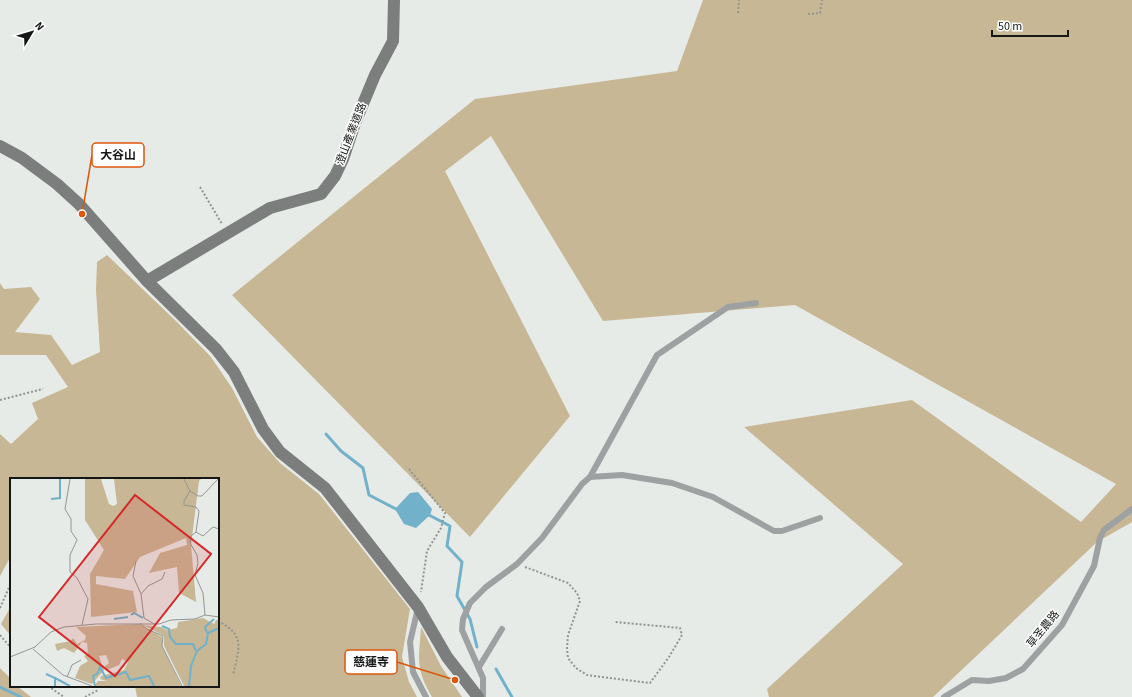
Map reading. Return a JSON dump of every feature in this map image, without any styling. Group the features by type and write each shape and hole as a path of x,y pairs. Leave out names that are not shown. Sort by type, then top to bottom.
{"street":[{"name":"澄山產業道路","path":"147,281 270,208 321,194 335,176 375,75 393,41 394,0"},
{"path":"0,146 22,158 57,184 79,204 147,281 216,349 234,372 263,429 280,452 325,488 418,607 447,657 478,697"}],"lane":[{"path":"483,697 483,678 462,630 464,619 470,603 486,587 517,564 542,538 582,484 590,477 657,355 728,307 756,303"},
{"path":"590,477 622,475 672,483 713,497 774,531 782,531 820,518"},
{"name":"草圣農路","path":"944,697 972,680 989,681 1006,678 1023,669 1062,625 1094,566 1100,538 1104,530 1132,509"},
{"path":"418,607 410,642 413,672 426,697"},
{"path":"479,667 502,629"}],"path":[{"path":"738,13 739,0"},
{"path":"808,14 820,14 822,0"},
{"path":"200,187 228,234"},
{"path":"0,400 43,389"},
{"path":"409,469 445,513 441,528 427,551 418,607"},
{"path":"517,564 568,583 577,593 580,601 568,635 566,648 568,658 576,668 587,675 650,683 670,657 682,635 680,628 615,622"},
{"path":"0,608 10,585"},
{"path":"219,621 229,626 237,635 240,647 233,675"},
{"path":"0,635 10,647"},
{"path":"49,687 64,697"},
{"path":"85,697 98,690"}],"shaded area":[{"path":"703,0 1132,0 1132,522 1097,542 933,697 769,697 767,689 903,564 744,427 912,400 1081,522 1116,484 795,305 603,321 491,136 445,171 570,416 470,537 232,295 475,99 677,71"},
{"path":"107,255 211,357 232,388 257,437 280,463 319,494 410,609 402,657 409,682 417,697 137,697 135,687 219,687 219,478 10,478 10,558 0,576 0,434 11,444 38,419 32,403 68,387 46,355 0,355 0,283 4,289 31,287 40,299 15,332 51,335 72,365 100,352 96,290 97,262"},
{"path":"10,608 10,635 1,624"},
{"path":"421,627 441,666 462,697 432,697 423,678 419,663"},
{"path":"0,668 10,678 10,687 18,687 31,697 0,697"}],"water":[{"path":"418,492 432,509 430,515 416,528 404,524 395,509 410,493"}],"waterway":[{"path":"326,434 341,451 363,468 369,495 398,510"},
{"path":"427,514 450,526 447,546 462,562 457,596 470,619 477,647"},
{"path":"496,669 512,697"},
{"path":"0,687 21,697"}],"place":[{"name":"大谷山","path":"82,214"},
{"name":"慈蓮寺","path":"455,680"}]}
